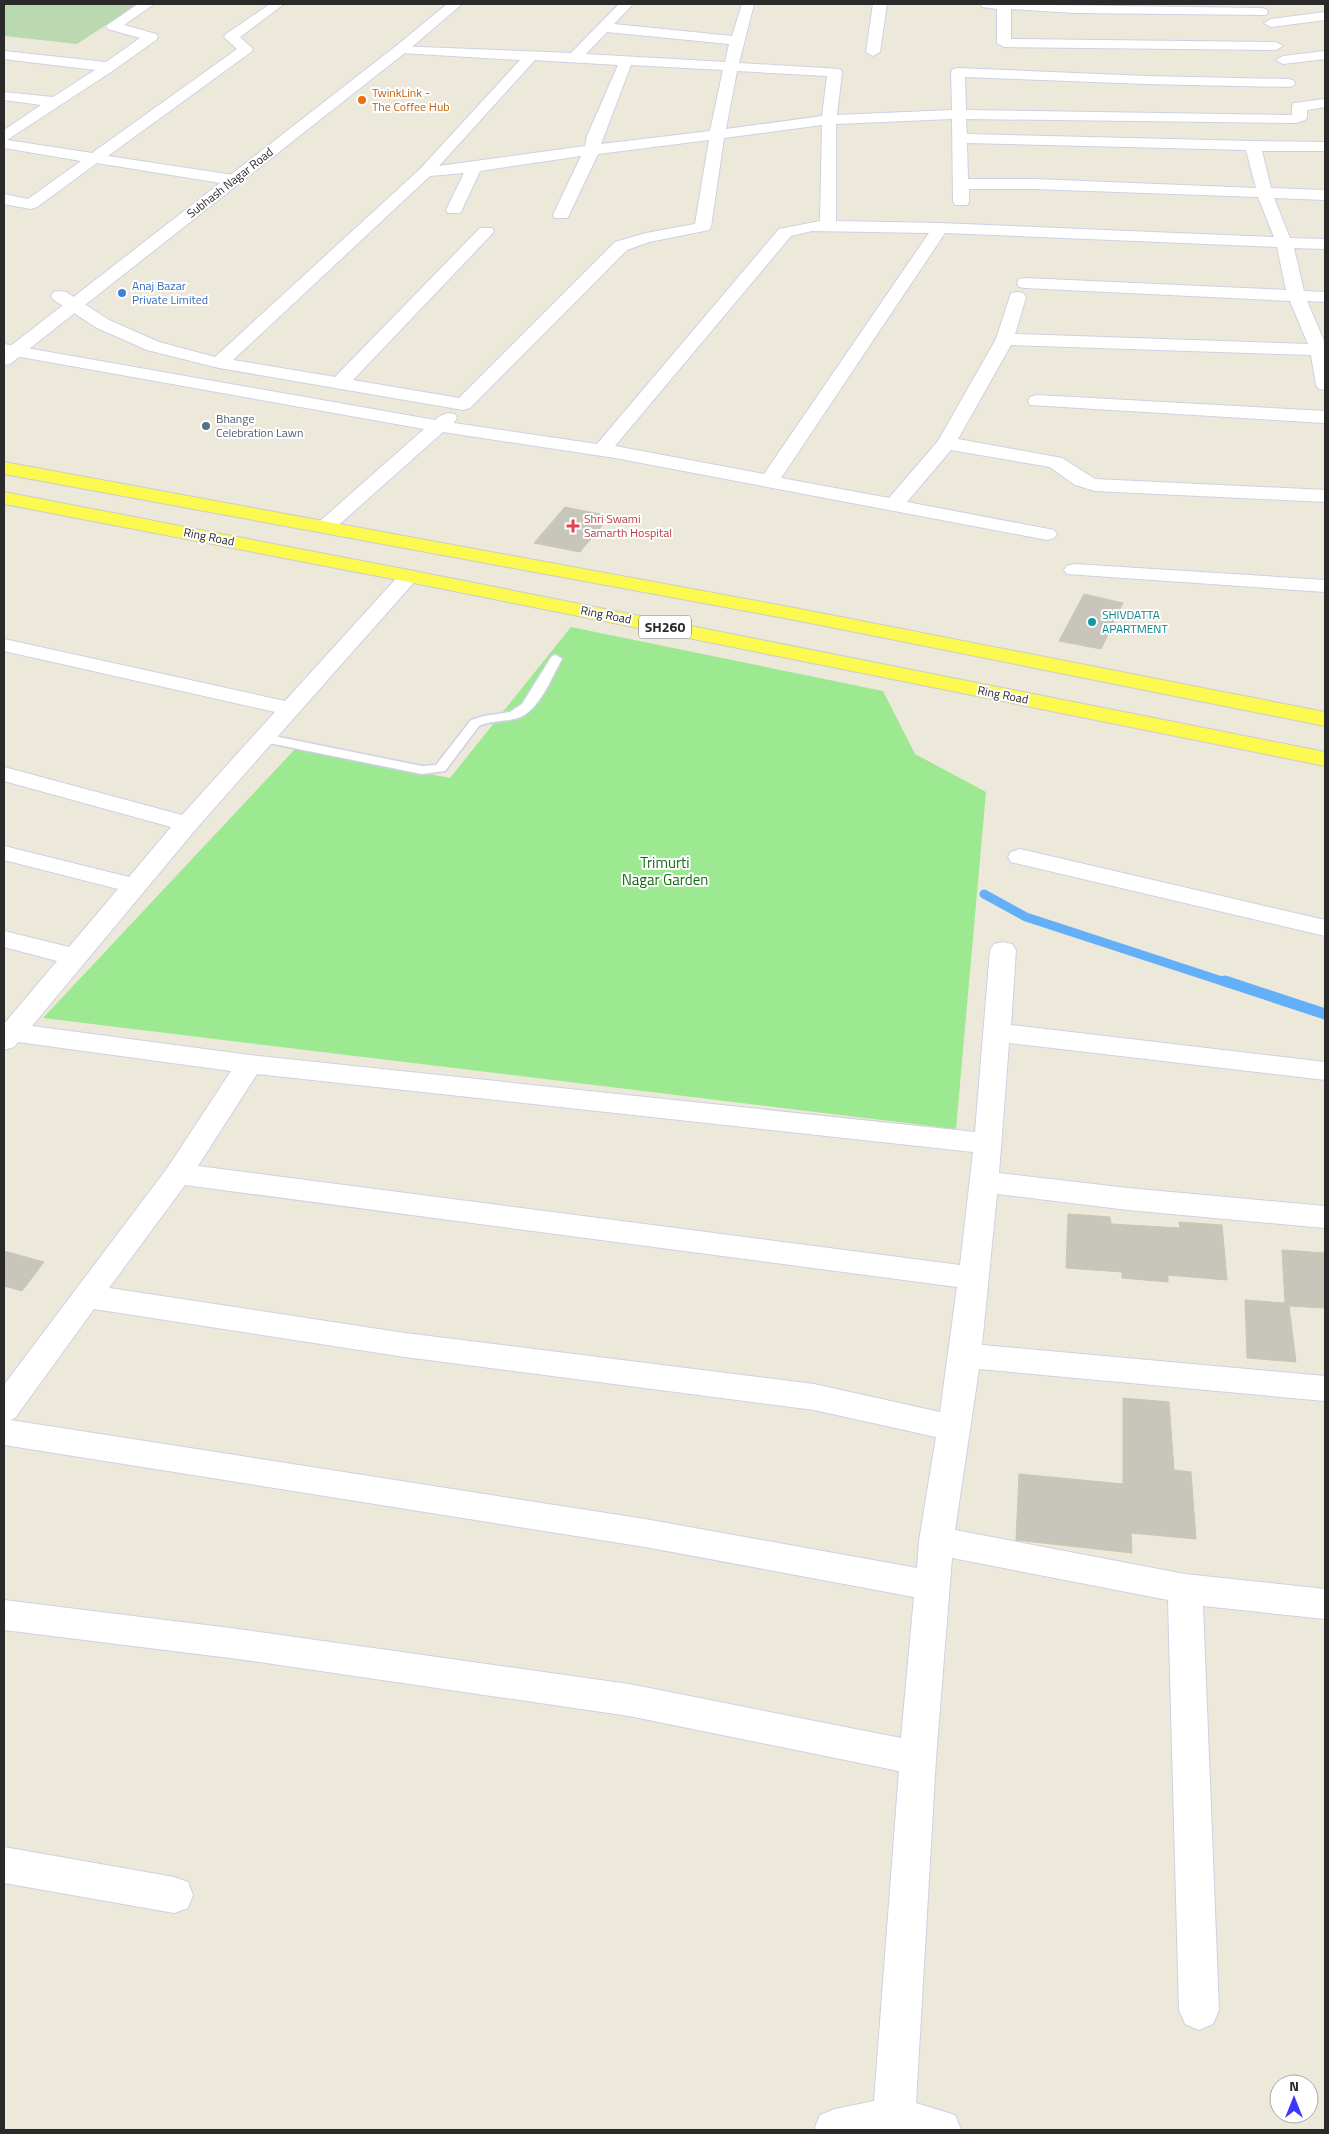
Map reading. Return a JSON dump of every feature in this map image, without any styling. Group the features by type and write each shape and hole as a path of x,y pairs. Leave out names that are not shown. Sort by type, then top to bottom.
{"main road":[{"name":"SH260","path":"4,468 795,614 1325,719"},
{"name":"Ring Road","path":"4,498 409,576 1325,759"}],"street":[{"path":"4,136 151,37 113,26 147,4"},
{"path":"11,217 246,49 232,37 278,4"},
{"name":"Subhash Nagar Road","path":"7,347 76,305 402,49 455,4"},
{"path":"575,57 626,4"},
{"path":"326,526 452,414 621,246 646,238 703,227 716,135 736,41 748,4"},
{"path":"872,52 880,4"},
{"path":"425,172 829,120 960,114 1296,119 1300,117 1299,106 1288,83 1271,23 1258,8 995,4 1004,43 1276,46"},
{"path":"1271,23 1325,16"},
{"path":"602,27 736,41"},
{"path":"1007,75 1012,43"},
{"path":"402,49 835,72"},
{"path":"4,55 109,67"},
{"path":"1283,60 1325,55"},
{"path":"219,363 425,172 531,56"},
{"path":"828,226 829,120 837,56"},
{"path":"130,242 365,58"},
{"path":"561,215 592,150 626,61"},
{"path":"961,202 958,72 1288,83"},
{"path":"4,96 54,102"},
{"path":"1299,106 1325,103"},
{"path":"960,138 1252,146 1325,146"},
{"path":"4,144 233,180"},
{"path":"1252,146 1265,194 1284,242 1296,295 1322,350 1325,385"},
{"path":"454,210 474,167"},
{"path":"961,184 1034,184 1325,195"},
{"path":"4,199 31,204"},
{"path":"602,450 785,232 828,226 940,228 1325,244"},
{"path":"769,481 940,228"},
{"path":"339,384 486,231"},
{"path":"46,307 75,284"},
{"path":"894,505 946,443 1005,339 1021,290 1325,297"},
{"path":"60,296 103,324 152,346 219,363 339,384 452,414 602,450 1047,534"},
{"path":"1005,339 1322,350"},
{"path":"7,347 452,414"},
{"path":"1037,401 1325,417"},
{"path":"946,443 1055,462 1066,468 1078,480 1095,485 1325,496"},
{"path":"1074,570 1325,586"},
{"path":"8,1037 188,824 409,576"},
{"path":"4,644 290,708"},
{"path":"4,774 188,824"},
{"path":"4,853 136,886"},
{"path":"1020,857 1325,928"},
{"path":"4,939 75,958"},
{"path":"894,2118 918,1758 936,1541 965,1356 974,1278 988,1144 1003,950"},
{"path":"997,1032 1325,1071"},
{"path":"8,1037 988,1144"},
{"path":"4,1409 178,1174 250,1064"},
{"path":"178,1174 974,1278"},
{"path":"984,1182 1128,1199 1325,1217"},
{"path":"86,1296 405,1345 814,1397 954,1428"},
{"path":"965,1356 1325,1388"},
{"path":"4,1432 645,1533 932,1586"},
{"path":"936,1541 1185,1589 1325,1604"},
{"path":"1185,1589 1199,2010"},
{"path":"4,1615 238,1644 629,1700 918,1758"},
{"path":"4,1865 174,1895"},
{"path":"835,2130 894,2118 940,2130"}],"lane":[{"path":"264,738 422,770 440,768 475,722 516,714 527,707 556,659"}],"green space":[{"path":"4,4 138,4 77,44 4,36"},
{"name":"Trimurti Nagar Garden","path":"571,627 883,691 915,754 986,792 956,1129 43,1018 296,748 450,778"}],"building":[{"path":"565,507 610,516 580,552 534,543"},
{"name":"SHIVDATTA APARTMENT","path":"1084,594 1123,603 1101,649 1059,641"},
{"path":"1068,1214 1110,1217 1111,1224 1180,1228 1179,1222 1222,1225 1227,1280 1168,1275 1168,1282 1122,1278 1122,1272 1066,1268"},
{"path":"1282,1250 1325,1253 1325,1308 1289,1306 1296,1362 1247,1358 1245,1300 1285,1303"},
{"path":"4,1251 44,1262 22,1291 4,1286"},
{"path":"1123,1398 1169,1402 1174,1470 1191,1472 1196,1539 1131,1533 1132,1553 1016,1540 1019,1474 1123,1484"}],"waterway":[{"path":"984,894 1026,917 1228,983"},
{"path":"1225,981 1325,1014"}],"place":[{"name":"TwinkLink - The Coffee Hub","path":"362,100"},
{"name":"Anaj Bazar Private Limited","path":"122,293"},
{"name":"Bhange Celebration Lawn","path":"206,426"},
{"name":"Shri Swami Samarth Hospital","path":"573,526"},
{"name":"SHIVDATTA APARTMENT","path":"1092,622"}]}
